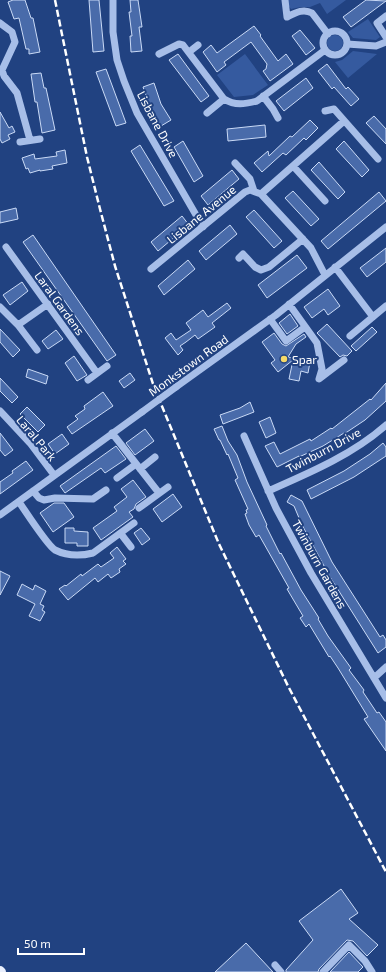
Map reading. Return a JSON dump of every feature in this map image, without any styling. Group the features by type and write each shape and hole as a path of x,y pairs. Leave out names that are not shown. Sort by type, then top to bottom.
{"street":[{"name":"Lisbane Drive","path":"113,0 113,32 117,60 124,81 137,113 203,227"},
{"path":"285,0 286,17 301,10 308,11 312,13 328,34"},
{"path":"386,16 376,23 386,37"},
{"path":"0,23 12,32 15,42 2,70 4,76 17,93 30,140"},
{"path":"334,32 340,33 345,38 347,44 344,52 336,55 329,54 325,50 324,40 328,34 334,32"},
{"path":"347,44 376,46 386,42"},
{"path":"160,54 179,44 183,45 224,99 230,104 247,104 257,101 325,50"},
{"path":"189,52 198,45"},
{"path":"264,96 278,118"},
{"path":"207,113 224,99"},
{"path":"325,110 334,109 378,159"},
{"path":"261,194 344,122"},
{"path":"20,142 40,139"},
{"path":"235,162 250,179 254,191"},
{"path":"293,166 325,201"},
{"name":"Lisbane Avenue","path":"151,269 245,192 250,190 261,194 311,248 325,275"},
{"name":"Monkstown Road","path":"0,515 270,319 386,227"},
{"path":"238,258 243,254 255,267 261,270 269,266 303,239"},
{"name":"Laral Gardens","path":"6,247 97,373"},
{"path":"335,267 373,317"},
{"path":"18,325 48,304"},
{"path":"289,304 317,342 322,369 319,378 344,360"},
{"path":"350,336 386,306"},
{"path":"0,307 18,325 37,350"},
{"path":"270,319 286,341 305,327"},
{"path":"88,380 107,366"},
{"name":"Laral Park","path":"1,414 30,443 54,475"},
{"name":"Twinburn Drive","path":"268,490 311,472 364,442 386,425"},
{"path":"112,434 159,493"},
{"name":"Twinburn Gardens","path":"244,436 268,490 311,573 386,698"},
{"path":"117,478 155,457"},
{"path":"139,508 168,487"},
{"path":"33,491 39,498 44,500 55,498 93,499 106,490"},
{"path":"19,502 50,545 54,549 63,553 84,555 93,554 134,523"},
{"path":"121,534 131,547"},
{"path":"374,678 386,667"},
{"path":"323,972 349,945 365,961 372,972"},
{"path":"275,965 281,972"}],"shaded area":[{"path":"287,0 346,0 327,14 320,3 310,7 291,9"},
{"path":"368,19 380,37 376,40 353,38 348,32"},
{"path":"335,35 341,37 343,43 341,49 335,51 329,49 327,43 329,37"},
{"path":"353,51 377,54 348,78 335,62 342,60"},
{"path":"245,54 268,85 253,95 234,97 217,75"}],"building":[{"path":"13,0 25,0 31,18 33,18 40,52 29,54 29,49 26,49 19,18 14,19 8,2"},
{"path":"89,0 99,0 104,51 93,52"},
{"path":"130,0 138,0 142,27 139,27 142,51 131,52 130,36 132,36 129,12 131,12"},
{"path":"366,0 386,1 351,27 343,17"},
{"path":"254,26 278,61 286,54 293,64 270,81 263,71 266,69 267,64 251,42 224,62 226,65 217,72 203,52 211,45 217,53"},
{"path":"300,30 315,48 306,55 292,36"},
{"path":"178,54 209,96 201,102 169,60"},
{"path":"327,64 346,89 348,87 359,99 351,106 334,87 332,89 318,71"},
{"path":"106,69 126,123 116,126 96,72"},
{"path":"41,73 44,88 46,88 55,130 42,133 31,74"},
{"path":"306,78 313,88 284,111 276,101"},
{"path":"154,83 161,104 171,120 161,126 151,109 143,87"},
{"path":"0,112 9,128 12,126 15,132 8,135 10,139 2,143 0,139"},
{"path":"374,116 386,129 386,144 366,123"},
{"path":"310,120 318,128 306,140 304,138 286,155 283,153 262,172 254,163 268,151 269,156"},
{"path":"265,125 266,137 228,141 227,129"},
{"path":"183,141 203,176 194,182 174,147"},
{"path":"344,141 369,170 362,177 336,149"},
{"path":"140,145 174,201 164,206 131,151"},
{"path":"65,150 67,163 52,166 53,169 40,170 30,173 28,168 26,169 22,158 34,154 35,159 57,156 56,152"},
{"path":"319,162 345,192 338,199 311,170"},
{"path":"232,170 239,179 208,205 201,196"},
{"path":"293,191 319,219 311,226 285,198"},
{"path":"379,192 386,201 328,249 321,241"},
{"path":"16,208 18,219 0,223 0,212"},
{"path":"254,210 282,241 274,248 246,217"},
{"path":"182,216 189,225 158,251 151,242"},
{"path":"230,225 237,234 206,260 199,251"},
{"path":"33,235 116,355 107,361 23,242"},
{"path":"386,248 386,262 367,277 360,268"},
{"path":"297,255 307,268 267,298 258,285"},
{"path":"188,260 195,269 164,295 158,286"},
{"path":"22,282 28,291 10,305 3,295"},
{"path":"328,289 340,306 328,315 324,309 312,318 304,307"},
{"path":"227,303 231,308 212,323 215,327 198,339 195,335 180,346 183,350 178,355 165,338 171,333 176,340 191,330 186,323 203,310 208,317"},
{"path":"290,314 298,326 287,334 279,323"},
{"path":"327,324 352,351 347,356 343,355 340,357 317,333"},
{"path":"372,327 377,332 356,351 351,346"},
{"path":"0,329 20,350 13,357 0,342"},
{"path":"56,330 63,339 48,349 42,341"},
{"name":"Spar","path":"274,333 282,344 286,346 304,334 306,337 296,344 288,357 310,362 308,373 301,371 299,381 289,379 293,360 278,372 271,363 275,360 262,342"},
{"path":"74,356 87,375 77,381 65,363"},
{"path":"28,369 48,376 46,384 26,377"},
{"path":"130,373 135,380 124,388 119,381"},
{"path":"0,378 18,397 12,403 0,391"},
{"path":"386,383 386,401 365,420 323,446 277,467 265,446 274,442 280,454 310,439 311,441 331,428 332,429 370,399 371,400"},
{"path":"103,392 113,406 72,434 67,427 78,419 75,416 85,409 84,406"},
{"path":"250,402 254,412 223,424 220,415 240,408"},
{"path":"27,407 45,425 38,432 20,414"},
{"path":"270,417 276,433 266,438 259,422"},
{"path":"222,426 228,441 237,455 247,482 267,525 266,526 280,554 281,553 328,636 351,668 349,670 364,690 363,692 377,713 379,712 386,722 386,751 364,719 368,717 338,668 330,656 329,657 309,624 306,627 300,618 303,616 287,589 289,588 259,535 256,537 249,525 245,514 247,513 246,510 248,509 235,480 238,478 228,454 227,455 214,429"},
{"path":"145,429 154,441 135,455 126,443"},
{"path":"0,433 13,450 5,456 0,450"},
{"path":"62,434 69,444 55,454 48,444"},
{"path":"383,443 386,447 386,456 354,477 311,499 307,490 344,471 370,454"},
{"path":"116,446 126,459 105,473 101,468 65,493 60,486"},
{"path":"26,461 33,470 0,494 0,482"},
{"path":"133,480 146,497 136,504 134,509 129,512 133,517 101,540 93,528 117,511 114,507 127,497 121,489"},
{"path":"173,494 182,507 162,522 153,509"},
{"path":"291,495 302,501 332,562 380,637 383,635 386,640 386,647 378,653 330,577 302,525 294,506 287,502"},
{"path":"54,503 64,503 74,517 53,532 40,513"},
{"path":"65,528 74,528 74,531 88,532 88,546 77,546 77,543 65,543"},
{"path":"141,528 150,539 142,545 134,533"},
{"path":"117,547 126,559 123,561 126,564 119,569 120,572 111,578 108,574 98,582 95,578 68,600 59,589 65,585 66,586 81,574 82,576 98,564 101,567 114,558 110,553"},
{"path":"0,571 10,576 0,595"},
{"path":"22,584 33,590 35,585 46,591 40,604 44,606 42,610 45,612 40,621 29,616 35,604 17,595"},
{"path":"341,889 358,913 349,919 378,945 367,956 353,941 347,940 319,969 318,972 286,972 286,970 313,940 299,921"},
{"path":"246,943 273,972 215,972"},
{"path":"349,952 363,967 358,972 330,972"}],"railway":[{"path":"55,0 87,157 100,209 115,266 154,387 219,544 288,686 386,872"}],"place":[{"name":"Spar","path":"284,359"}]}
